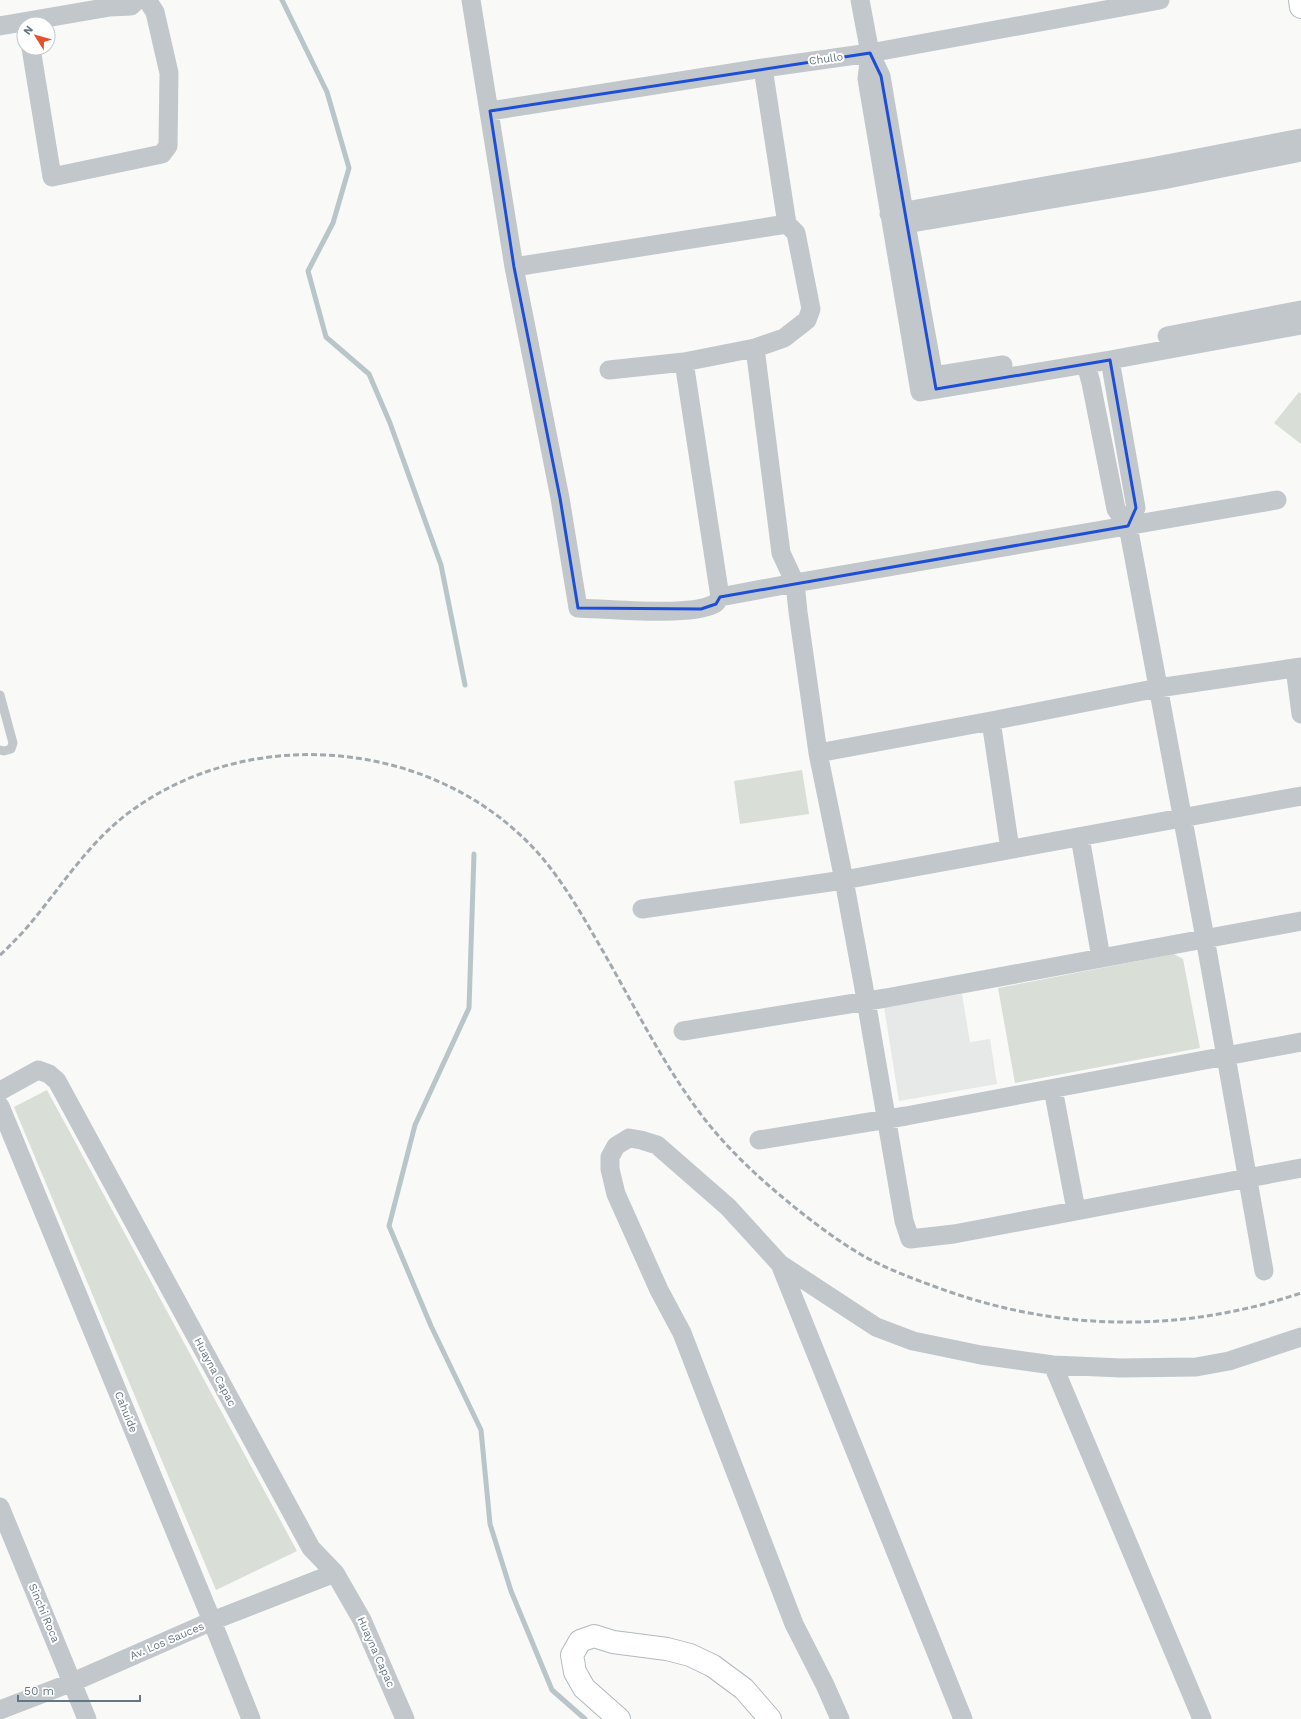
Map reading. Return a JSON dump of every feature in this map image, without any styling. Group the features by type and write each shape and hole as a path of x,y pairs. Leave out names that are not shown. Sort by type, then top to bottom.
{"street":[{"path":"56,17 110,7 131,6 137,0"},
{"path":"32,56 52,177 162,154 168,146 169,73 155,12 147,0"},
{"path":"471,0 514,267 560,498 578,608 661,611 701,609 716,604 720,597 684,362"},
{"path":"860,0 870,53 881,76 899,216 929,381"},
{"name":"Chullo","path":"490,111 763,68 870,53 1160,0"},
{"path":"1300,0 1301,7"},
{"path":"0,26 16,24"},
{"path":"609,370 684,362 755,348 784,338 807,320 811,309 796,233 787,224 763,68"},
{"path":"899,216 1301,138"},
{"path":"899,216 1163,180 1301,152"},
{"path":"514,267 787,224"},
{"path":"929,381 1121,346 1301,310"},
{"path":"929,381 1086,364 1301,325"},
{"path":"755,348 781,553 795,583 818,753 867,1002 904,1221 910,1239 954,1234 1301,1168"},
{"path":"1110,360 1136,508 1128,526"},
{"path":"1086,364 1116,509 1128,526 1205,938 1264,1271"},
{"path":"720,597 1277,500"},
{"path":"818,753 1158,688 1298,667 1301,714"},
{"path":"991,721 1010,849"},
{"path":"642,909 844,880 1301,796"},
{"path":"1080,837 1101,958"},
{"path":"683,1031 867,1002 1301,920"},
{"path":"760,1140 886,1120 1225,1055 1301,1042"},
{"name":"Huayna Capac","path":"0,1091 38,1070 49,1074 57,1081 310,1548 335,1573 362,1620 405,1719"},
{"path":"1053,1089 1076,1210"},
{"name":"Cahuide","path":"0,1106 251,1719"},
{"path":"840,1719 825,1685 794,1624 682,1333 659,1290 616,1194 610,1169 610,1157 616,1146 629,1138 642,1140 657,1145 728,1207 780,1264 876,1327 912,1342 981,1355 1053,1365 1121,1368 1196,1366 1229,1361 1301,1337"},
{"path":"780,1264 963,1719"},
{"path":"1053,1365 1202,1719"},
{"name":"Sinchi Roca","path":"0,1507 87,1719"},
{"name":"Av. Los Sauces","path":"0,1710 73,1682 212,1621 335,1573"},
{"path":"619,1719 584,1688 575,1672 572,1655 580,1641 594,1636 613,1642 667,1649 690,1656 713,1666 744,1689 770,1719"}],"lane":[{"path":"0,695 14,743 11,748 4,751 0,750"}],"highlighted area":[{"path":"870,53 881,76 936,389 1110,360 1136,508 1128,526 720,597 716,604 701,609 578,608 560,498 514,267 490,111"}],"shaded area":[{"path":"1299,392 1301,394 1301,444 1274,423"},
{"path":"802,770 809,814 740,824 734,781"},
{"path":"1174,954 1183,959 1200,1048 1015,1083 998,988"},
{"path":"962,994 970,1042 990,1039 997,1084 899,1101 884,1007"},
{"path":"47,1090 297,1551 216,1590 14,1107"}],"waterway":[{"path":"282,0 327,92 349,168 333,223 308,271 326,337 369,374 390,423 441,565 465,685"},
{"path":"474,854 469,1008 415,1125 389,1226 431,1326 481,1430 490,1524 511,1591 552,1690 585,1719"}],"railway":[{"path":"0,955 23,932 100,838 131,811 179,783 232,764 287,755 342,756 397,767 449,786 497,815 538,853 555,874 577,907 657,1047 683,1089 706,1121 736,1155 769,1186 800,1212 839,1241 860,1254 893,1270 950,1292 994,1305 1037,1315 1081,1320 1126,1322 1170,1320 1214,1315 1257,1306 1301,1293"}]}
